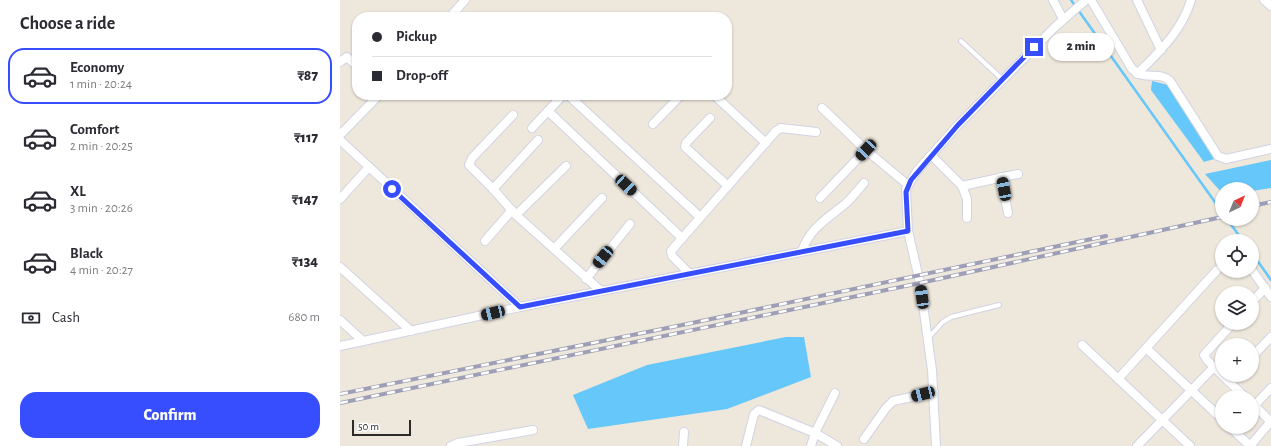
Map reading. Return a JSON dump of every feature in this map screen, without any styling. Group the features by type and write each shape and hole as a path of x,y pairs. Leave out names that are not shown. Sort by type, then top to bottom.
{"street":[{"path":"1053,0 1063,19"},
{"path":"936,446 934,392 928,338 920,283 908,231 906,192 908,185 931,154 1002,79 1063,19 1086,0"},
{"path":"1091,0 1128,62 1137,74 1144,76 1162,76 1170,81 1218,156 1226,159 1271,149"},
{"path":"1137,0 1161,50"},
{"path":"1137,74 1178,30 1191,0"},
{"path":"1264,0 1271,6"},
{"path":"454,12 462,1"},
{"path":"340,62 347,57 352,62"},
{"path":"340,136 374,100"},
{"path":"532,128 558,100"},
{"path":"573,100 700,217"},
{"path":"653,124 676,100"},
{"path":"719,100 766,143"},
{"path":"822,108 866,150 908,185"},
{"path":"548,111 682,238"},
{"path":"513,114 469,163 514,212 601,291"},
{"path":"710,118 686,143 685,147 728,186"},
{"path":"689,273 671,254 671,251 776,131 781,128 816,132"},
{"path":"340,140 520,307"},
{"path":"494,189 538,140"},
{"path":"820,198 866,150"},
{"path":"931,154 962,186 967,199 967,218"},
{"path":"485,241 514,212 566,166"},
{"path":"340,199 369,167"},
{"path":"962,186 1018,174"},
{"path":"1001,177 1008,213"},
{"path":"802,251 807,237 834,211 845,204 864,183"},
{"path":"554,249 602,198"},
{"path":"586,279 630,224"},
{"path":"340,346 520,307 908,231"},
{"path":"340,267 411,331"},
{"path":"1118,379 1215,272"},
{"path":"1258,278 1271,297"},
{"path":"1259,294 1265,288"},
{"path":"340,320 363,342"},
{"path":"1139,445 1162,419 1214,367 1204,356 1227,330"},
{"path":"1259,350 1271,337"},
{"path":"1082,345 1190,446"},
{"path":"1146,348 1215,413"},
{"path":"1230,382 1238,390"},
{"path":"1259,399 1271,388"},
{"path":"864,439 886,408 893,401 934,392"},
{"path":"811,446 815,433 835,393"},
{"path":"746,446 754,414 759,410 815,433 837,446"},
{"path":"1237,434 1250,446 1271,421 1259,410"},
{"path":"451,446 458,442 533,430"},
{"path":"683,446 684,432"}],"lane":[{"path":"961,41 1002,79"},
{"path":"928,338 943,322 951,317 999,305"}],"water":[{"path":"1152,81 1168,85 1214,159 1204,162 1151,90"},
{"path":"1271,160 1271,188 1259,190 1259,182 1215,182 1215,185 1205,174"},
{"path":"786,337 804,337 811,377 727,409 588,429 573,395 647,365"}],"waterway":[{"path":"1071,0 1215,202"},
{"path":"1232,226 1238,234"},
{"path":"1259,263 1271,280"}],"railway":[{"path":"1259,205 1271,202"},
{"path":"340,403 920,283 1215,219"},
{"path":"340,394 692,323 1106,236"}],"route":[{"path":"392,189 520,307 908,231 906,189 911,180 931,154 1034,47"}]}
